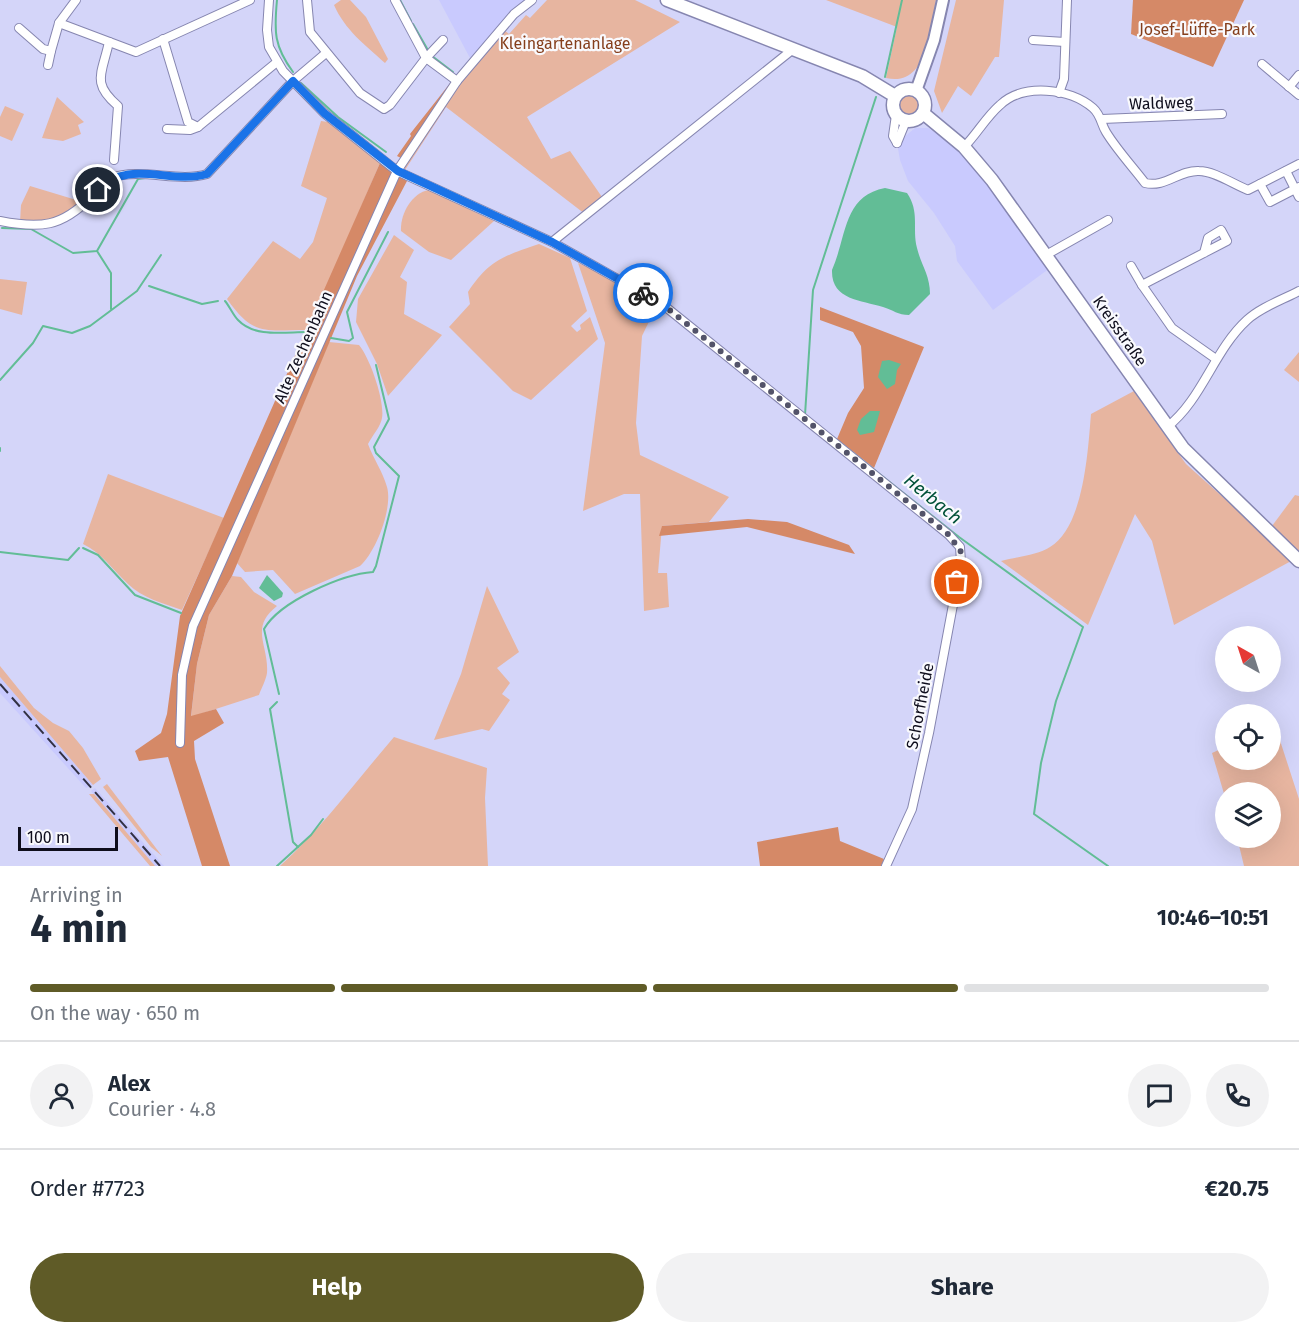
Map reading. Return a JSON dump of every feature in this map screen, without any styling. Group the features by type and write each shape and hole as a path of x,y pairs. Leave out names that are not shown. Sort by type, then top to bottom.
{"main road":[{"path":"667,0 862,76 895,96"},
{"path":"904,89 916,91 924,100 923,113 913,120 901,118 892,106 895,96 904,89"},
{"name":"Kreisstraße","path":"923,113 964,147 992,180 1167,427 1210,477 1299,561"}],"street":[{"path":"48,65 59,23 76,0"},
{"path":"59,23 136,52 250,0"},
{"path":"269,0 267,30 269,47 277,62 324,113 398,171 552,242 792,50"},
{"path":"307,0 310,32 360,93 384,109 390,105 426,58 443,40"},
{"path":"395,0 426,58 457,81"},
{"name":"Alte Zechenbahn","path":"180,743 182,675 193,626 398,171 418,137 457,81 514,14 532,0"},
{"path":"916,91 928,60 943,0"},
{"path":"1059,93 1064,79 1067,0"},
{"path":"19,28 43,49 51,51"},
{"path":"163,39 188,122 198,127"},
{"path":"1033,40 1065,42"},
{"path":"109,42 99,83 102,93 118,106 114,160"},
{"path":"0,221 39,226 65,218 74,214 112,177 152,173 207,174 293,81 326,53"},
{"path":"167,129 190,130 198,127 277,62"},
{"path":"1262,64 1299,94"},
{"path":"1289,87 1299,75"},
{"path":"964,147 1000,104 1035,91 1059,93 1083,101 1102,119 1105,130 1145,183 1155,186 1190,171 1202,171 1248,190 1299,164"},
{"name":"Waldweg","path":"1102,119 1222,114"},
{"path":"1260,184 1269,202 1298,191 1286,171"},
{"path":"1046,255 1108,220"},
{"name":"Schorfheide","path":"552,242 662,304 940,528 960,547 961,561 927,744 912,809 886,866"},
{"path":"1142,285 1203,253"},
{"path":"1131,266 1172,328 1216,359"},
{"path":"1167,427 1180,416 1216,359 1249,318 1299,291"}],"shaded area":[{"path":"439,0 525,0 510,13 470,58"},
{"path":"915,128 928,128 952,143 990,185 1050,268 993,310 957,261 955,246 934,213 908,181 900,160 897,143"},
{"path":"885,188 907,193 911,200 915,213 917,248 929,281 930,294 909,315 849,297 836,287 833,280 832,270 848,219 854,208 871,192"},
{"path":"889,360 901,364 897,370 895,384 887,389 878,377 882,361"},
{"path":"870,411 880,411 874,432 860,435 857,430 861,419"},
{"path":"267,575 283,593 282,597 274,601 259,588"},
{"path":"0,677 93,785 86,788 0,693"},
{"path":"95,788 164,866 155,866 91,791"}],"green space":[{"path":"341,0 350,0 366,17 388,59 385,63 356,37 344,22 334,5"},
{"name":"Kleingartenanlage","path":"547,0 635,0 680,22 527,117 551,159 570,151 602,197 585,214 446,107 405,170 405,162 461,82 504,30 509,34 526,15 530,18"},
{"path":"826,0 936,0 929,40 919,65 911,74 900,79 886,78 897,27"},
{"path":"956,0 1004,0 999,57 995,57 971,96 958,86 942,113 934,91"},
{"name":"Josef-Lüffe-Park","path":"1133,0 1244,0 1213,67 1131,34"},
{"path":"451,82 453,84 401,158 397,156 411,136 410,134"},
{"path":"909,92 918,95 921,104 918,113 909,116 900,113 897,104 900,95"},
{"path":"57,97 84,122 78,125 81,134 63,141 42,138"},
{"path":"5,106 24,114 12,141 0,136 0,117"},
{"path":"321,121 328,122 380,163 308,330 261,329 245,320 227,299 273,241 300,259 313,242 327,198 301,186"},
{"path":"380,163 407,181 357,276 232,576 209,615 197,664 191,716 216,709 224,723 194,741 195,759 230,866 202,866 168,757 139,761 135,751 161,733 167,714 180,616"},
{"path":"30,186 83,202 51,221 20,222 21,205"},
{"path":"429,190 494,221 451,260 429,252 401,231 402,218 412,200"},
{"path":"394,235 414,250 400,277 407,282 404,314 442,335 388,396 377,364 356,322 358,299"},
{"path":"539,244 570,258 587,311 571,326 577,332 581,329 580,325 590,317 598,339 531,400 513,391 449,327 470,304 468,292 490,266 498,260"},
{"path":"578,263 613,279 657,305 642,336 636,423 640,455 729,497 709,522 662,526 658,573 667,573 669,607 644,611 640,494 624,494 583,511 605,343"},
{"path":"0,279 27,282 22,315 0,309"},
{"path":"820,307 924,347 874,468 837,439 848,413 864,388 861,346 853,332 820,320"},
{"path":"329,342 359,345 376,380 382,418 368,444 387,487 388,506 382,529 372,551 360,566 295,594 273,570 245,572 237,563"},
{"path":"1299,352 1299,382 1284,370"},
{"path":"1134,391 1186,464 1293,560 1174,625 1152,541 1135,514 1088,625 1001,561 1039,552 1050,547 1061,537 1070,523 1082,487 1091,414"},
{"path":"108,474 224,518 182,610 153,600 134,589 101,557 83,544"},
{"path":"1295,495 1299,496 1299,552 1272,526"},
{"path":"748,519 787,522 849,545 855,554 747,527 659,536 662,526"},
{"path":"232,576 241,577 254,592 277,606 269,614 262,629 267,673 259,695 191,717 197,664 209,615"},
{"path":"487,586 519,652 497,668 510,683 502,694 510,700 489,731 482,729 434,740 461,674"},
{"path":"0,666 34,708 53,723 69,731 83,748 101,779 93,785 0,677"},
{"path":"394,737 487,768 485,798 488,866 280,866 325,820"},
{"path":"1281,744 1299,799 1299,866 1244,866 1240,848 1281,848 1281,782 1221,782 1217,770 1281,770"},
{"path":"107,784 162,856 151,847 103,787"},
{"path":"89,794 94,794 155,866 150,866"},
{"path":"838,827 840,841 884,859 881,866 760,866 757,842"}],"waterway":[{"path":"277,0 277,38 282,54 293,72"},
{"path":"400,0 411,21"},
{"name":"Herbach","path":"885,77 902,0"},
{"path":"413,24 429,52"},
{"path":"432,56 453,72"},
{"path":"301,83 338,117 386,152"},
{"name":"Herbach","path":"876,97 813,290 805,415 959,537 1083,627 1056,701 1041,763 1034,814 1108,866"},
{"path":"2,228 31,229 73,253 97,251 138,179 145,178"},
{"path":"331,338 349,341 353,338 347,312 388,232"},
{"path":"97,251 111,273 111,309"},
{"path":"0,380 33,343 43,326 72,333 90,326 137,291 161,255"},
{"path":"149,286 202,304 218,301"},
{"path":"225,301 245,326 271,333 307,332"},
{"path":"279,694 264,629 272,619 298,599 346,578 373,572 376,566 399,476 376,453 374,447 389,419 376,365"},
{"path":"0,552 68,560 79,548"},
{"path":"83,548 98,555 135,595 181,613"},
{"path":"277,702 270,709 293,842 298,847"},
{"path":"277,866 311,835 323,819"}],"railway":[{"path":"0,684 160,866"}],"way so far":[{"path":"643,293 662,304 955,540 961,552 957,582"}],"route":[{"path":"98,190 112,177 152,173 198,176 207,174 216,167 293,81 324,113 398,171 421,184 552,242 643,293"}]}
